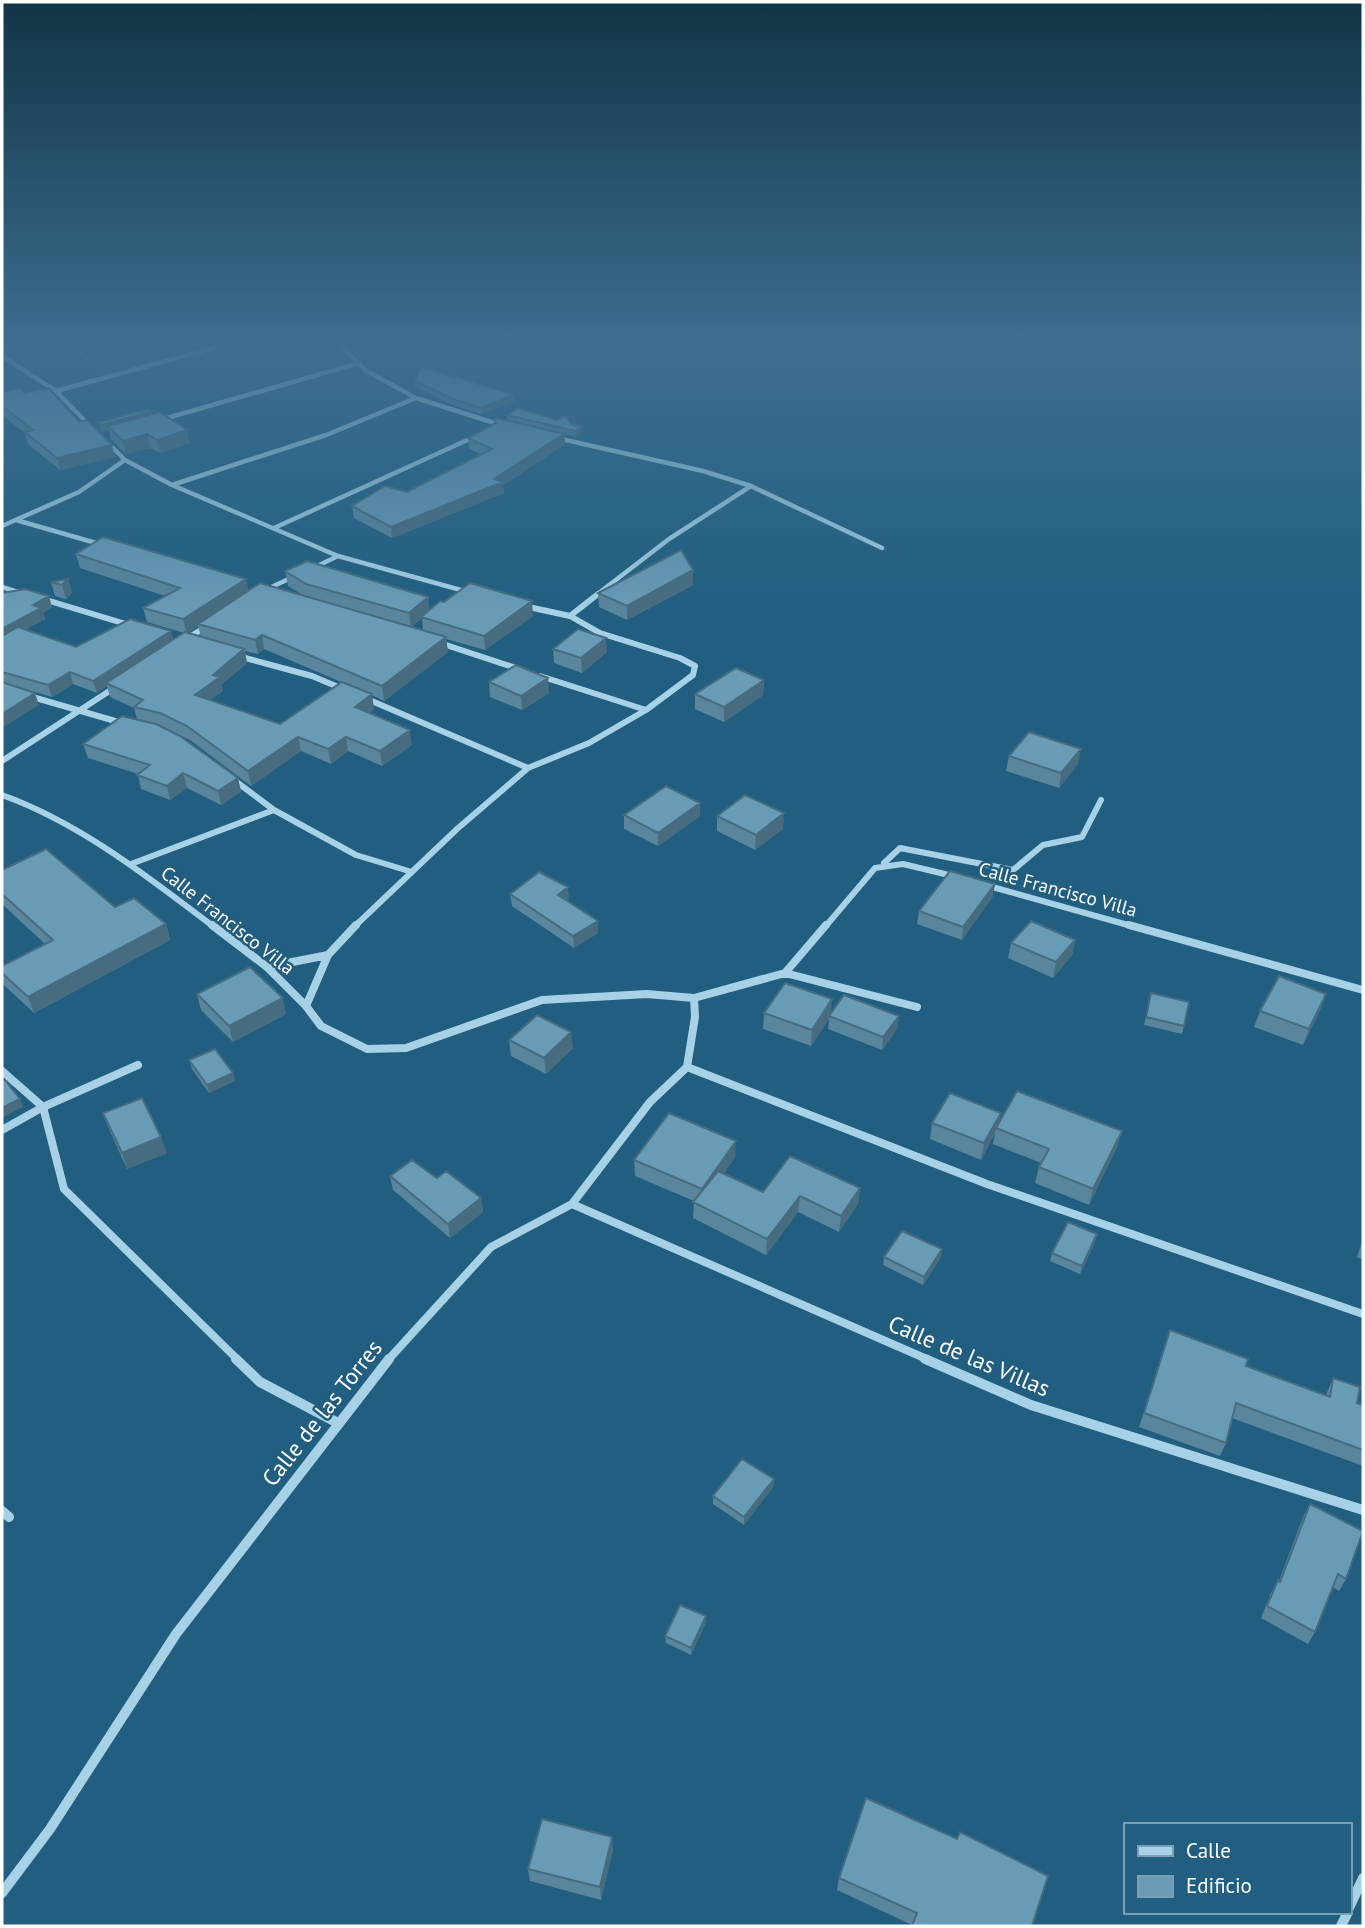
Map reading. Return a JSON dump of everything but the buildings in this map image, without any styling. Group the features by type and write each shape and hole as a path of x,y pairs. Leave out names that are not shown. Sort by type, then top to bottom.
{"street":[{"path":"115,433 102,437 125,460 172,485 338,556 474,594"},
{"path":"172,485 331,433"},
{"path":"274,528 478,435"},
{"path":"548,436 702,471 751,486 882,548"},
{"path":"2,526 79,492 125,460"},
{"path":"570,616 669,539 751,486"},
{"path":"16,520 107,546"},
{"path":"276,595 263,591 338,556"},
{"path":"2,587 28,595"},
{"path":"451,599 461,591"},
{"path":"41,598 131,625"},
{"path":"306,1006 328,955 368,912 528,768 589,743 646,710 693,675 695,666 680,658 600,634 570,616 514,603"},
{"path":"196,644 183,641 217,620"},
{"path":"438,642 646,710"},
{"path":"235,655 313,676 351,692"},
{"path":"2,761 120,684"},
{"path":"15,691 126,724"},
{"path":"363,698 528,768"},
{"path":"230,778 274,810 356,855 412,872"},
{"name":"Calle Francisco Villa","path":"2,795 30,805 131,864 267,967 306,1006 321,1026 367,1049 406,1048 542,1000 647,994 694,998 785,973"},
{"path":"917,1007 785,973 875,868 900,848 1013,870 1043,845 1082,836 1101,800"},
{"path":"131,864 274,810"},
{"name":"Calle Francisco Villa","path":"884,863 918,866 957,877"},
{"name":"Calle Francisco Villa","path":"970,881 1363,990"},
{"path":"267,967 328,955"},
{"path":"694,998 695,1017 687,1067 987,1184 1363,1314"},
{"path":"2,1129 43,1107 138,1065"},
{"name":"Calle de las Torres","path":"2,1893 50,1829 176,1634 400,1345 491,1247 572,1204 650,1102 687,1067"},
{"path":"2,1071 43,1107 64,1189 260,1382 338,1423"},
{"name":"Calle de las Villas","path":"572,1204 1031,1405 1363,1510"},
{"path":"1351,1904 1363,1878"}]}
